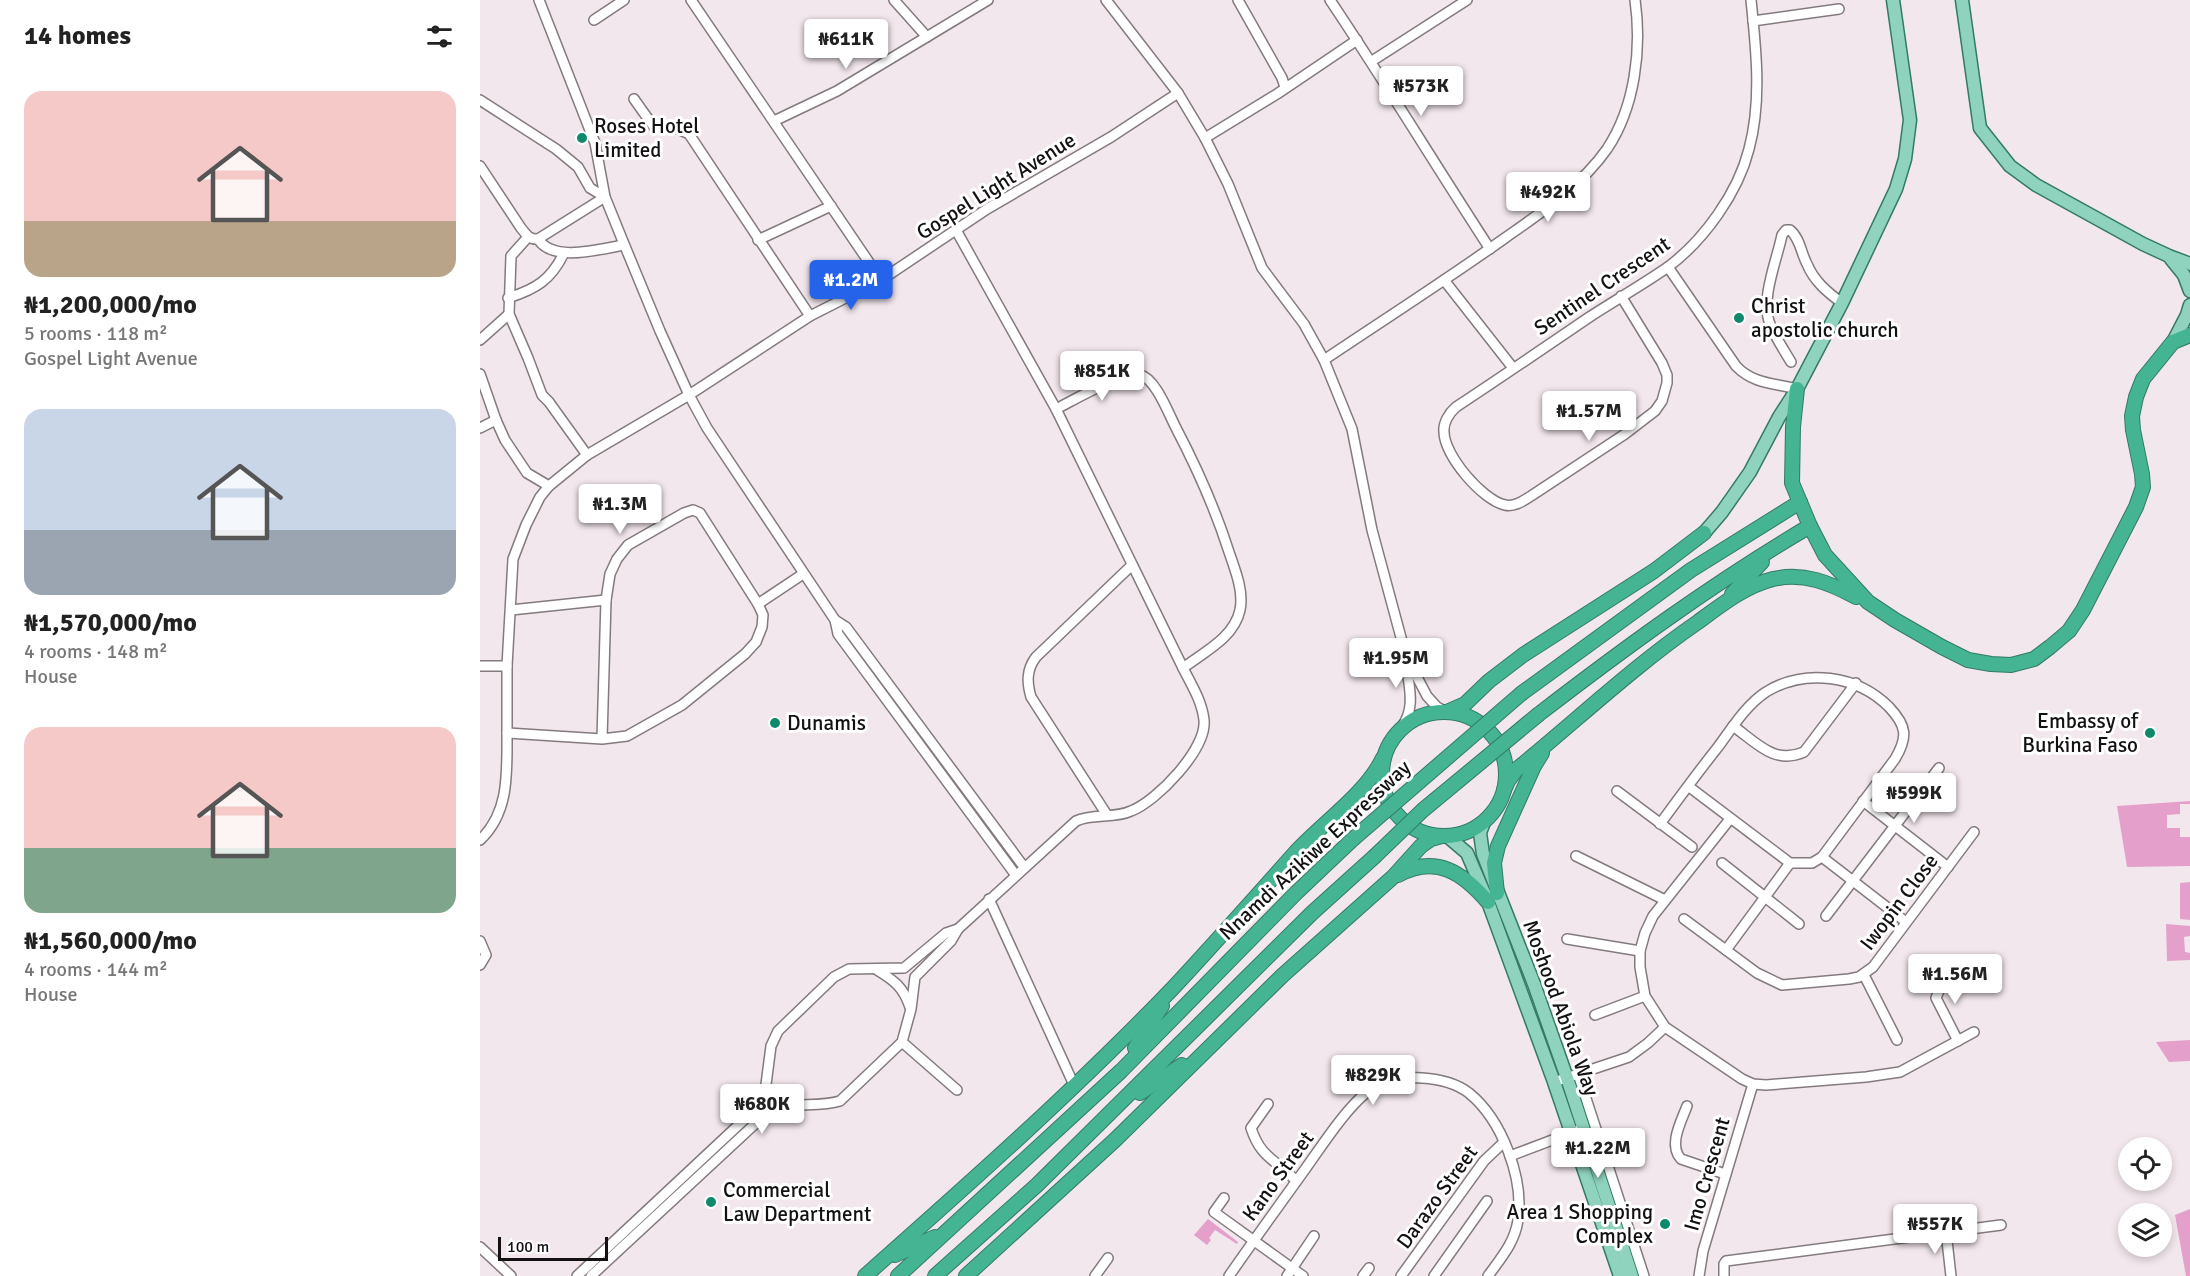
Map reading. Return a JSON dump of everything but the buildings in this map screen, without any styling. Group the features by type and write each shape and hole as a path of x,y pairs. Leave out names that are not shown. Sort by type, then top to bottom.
{"highway":[{"path":"965,1276 1115,1140 1304,956 1393,877 1426,843 1473,829 1484,822 1496,807 1508,781 1517,769 1647,658 1718,607 1774,579 1814,578 1835,585 1868,602 1968,660 2011,665 2034,658 2050,648 2069,631 2083,609 2136,507 2142,481 2132,416 2143,379 2173,342 2190,334"},
{"path":"2173,342 2190,340"},
{"path":"1797,389 1792,427 1792,483 1825,555 1868,602"},
{"name":"Nnamdi Azikiwe Expressway","path":"897,1276 1120,1071 1296,893 1353,839 1522,693 1691,570 1800,502"},
{"path":"935,1276 1037,1185 1312,913 1424,810 1539,714 1615,655 1698,597 1810,526"},
{"path":"1445,836 1419,831 1399,818 1389,805 1383,790 1381,774 1383,758 1390,742 1401,728 1422,716 1466,704 1489,681 1524,655 1654,571 1704,533"},
{"path":"1718,607 1781,543"},
{"path":"1447,711 1475,719 1495,738 1505,763 1504,790"},
{"path":"1493,897 1494,863 1498,846 1534,766 1550,742"},
{"name":"Nnamdi Azikiwe Expressway","path":"866,1276 945,1206 1175,986 1242,914 1303,843 1373,777 1383,758"},
{"path":"1393,877 1404,871 1424,867 1449,870 1493,897"},
{"path":"1120,1071 1175,986"},
{"path":"1114,1110 1210,1046"},
{"path":"965,1276 1037,1185"},
{"path":"881,1262 948,1231"}],"main road":[{"path":"1704,533 1722,513 1750,471 1797,389 1842,303 1896,189 1905,159 1910,120 1893,0"},
{"path":"1962,0 1980,128 2010,166 2036,185 2169,256 2190,264"},
{"path":"2169,256 2184,274 2190,291"},
{"path":"2173,342 2190,305"},
{"name":"Moshood Abiola Way","path":"1484,822 1480,833 1481,847 1493,897 1620,1276"},
{"name":"Moshood Abiola Way","path":"1445,836 1467,853 1493,897 1534,984 1573,1076 1584,1128 1632,1276"}],"street":[{"path":"539,0 595,143 605,197 624,246 689,395 707,428 835,620 846,627 1024,867"},
{"path":"594,20 624,0"},
{"path":"691,0 881,280"},
{"path":"894,0 927,38"},
{"path":"774,121 809,106 988,0"},
{"path":"1106,0 1135,41 1178,93 1204,138 1228,184 1262,268 1304,324 1324,360 1352,429 1372,530 1406,656 1411,709 1401,728"},
{"path":"1238,0 1285,87"},
{"path":"1330,0 1490,249"},
{"path":"1371,61 1467,0"},
{"path":"1324,360 1490,249 1578,183 1608,147 1624,115 1639,36 1635,0"},
{"name":"Sentinel Crescent","path":"1621,296 1667,375 1662,401 1655,411 1641,422 1517,504 1507,505 1488,498 1451,454 1443,430 1447,418 1456,407 1513,368 1621,296 1668,267 1714,219 1744,166 1755,117 1751,0"},
{"path":"1753,21 1839,9"},
{"path":"1204,138 1357,40"},
{"name":"Gospel Light Avenue","path":"480,840 490,831 504,799 506,787 507,666 513,559 526,525 540,497 549,486 587,456 689,395 810,316 881,280 987,209 1112,137 1178,93"},
{"path":"634,99 654,128 676,128 689,134 810,316"},
{"path":"480,100 563,155 578,167 590,188 605,197"},
{"path":"480,166 533,238 546,249 564,253 624,246"},
{"path":"587,456 542,395 509,314 508,298 511,256 533,238 605,197"},
{"path":"758,240 831,206"},
{"path":"591,1276 770,1110 783,1105 813,1105 840,1101 902,1042 918,973 951,940 958,929 1076,821 1090,817 1128,813 1144,803 1169,781 1198,746 1204,720 1198,698 1184,668 1056,409 956,230"},
{"path":"1791,362 1769,323 1767,304 1782,235 1786,230 1795,234 1807,265 1815,278 1842,303"},
{"path":"508,298 538,286 556,269 564,253"},
{"path":"1668,267 1736,366 1744,374 1751,379 1797,389"},
{"path":"1444,280 1513,368"},
{"path":"480,340 509,314"},
{"path":"480,374 505,440 530,476 540,497"},
{"path":"1056,409 1121,377 1142,375 1150,380 1160,396 1197,468 1218,518 1236,572 1241,602 1238,617 1223,639 1184,668"},
{"path":"480,428 496,420"},
{"path":"530,476 549,486"},
{"path":"507,733 602,740 627,736 682,705 745,654 756,642 762,627 763,615 758,604 704,517 693,510 628,545 617,559 610,574 606,600 602,740"},
{"path":"1107,815 1031,697 1028,678 1030,667 1036,657 1132,565"},
{"path":"758,604 803,574"},
{"path":"511,610 606,600"},
{"path":"835,620 837,634 1016,874"},
{"path":"1406,656 1426,696 1437,707 1447,711"},
{"path":"480,666 507,666"},
{"path":"875,684 884,677"},
{"path":"1660,824 1688,786 1733,726 1754,703 1766,693 1790,682 1823,678 1856,683 1876,695 1895,713 1905,734 1903,745 1895,759 1822,857 1812,863 1790,863 1688,786"},
{"path":"1733,726 1773,755 1795,756 1804,752 1856,683"},
{"path":"1826,916 1938,768"},
{"path":"1617,791 1692,847"},
{"path":"1863,801 1948,867"},
{"path":"1730,819 1653,916 1645,933 1640,951 1645,996 1665,1027 1732,1073 1753,1084 1781,1085 1894,1073 1923,1061 1974,1032"},
{"name":"Iwopin Close","path":"1684,919 1757,973 1782,985 1849,980 1864,975 1873,967 1974,832"},
{"path":"1576,856 1665,900"},
{"path":"1822,857 1906,922"},
{"path":"1722,863 1799,924"},
{"path":"1726,950 1790,863"},
{"path":"989,899 1074,1084"},
{"path":"577,1276 745,1119 761,1101 765,1092 771,1046 778,1031 834,977 849,969 904,968 946,933 958,929"},
{"path":"1567,939 1640,951"},
{"path":"480,941 486,955 480,965"},
{"path":"1956,969 1940,988 1936,998 1958,1041"},
{"path":"877,970 893,980 905,993 911,1010"},
{"path":"1864,975 1897,1040"},
{"path":"1595,1015 1645,996"},
{"path":"1554,1082 1629,1057 1665,1027"},
{"path":"902,1042 957,1090"},
{"path":"1573,1076 1644,1276"},
{"name":"Kano Street","path":"1229,1276 1338,1124 1363,1097 1380,1084 1415,1077 1451,1083 1467,1092 1488,1114 1510,1156 1519,1196 1518,1222 1510,1245 1488,1276"},
{"name":"Imo Crescent","path":"1699,1276 1703,1251 1753,1084"},
{"path":"1268,1104 1251,1128 1256,1146 1267,1157 1285,1168 1296,1181"},
{"path":"1686,1106 1675,1144 1678,1155 1681,1159 1725,1174"},
{"path":"1510,1156 1584,1128"},
{"name":"Darazo Street","path":"1401,1276 1484,1161 1504,1142"},
{"path":"1224,1198 1214,1212 1289,1272 1303,1276"},
{"path":"1434,1276 1487,1201"},
{"path":"1724,1276 1726,1261 2001,1225"},
{"path":"1946,1232 1951,1276"},
{"path":"1289,1272 1314,1236"},
{"path":"480,1247 511,1276"},
{"path":"1095,1276 1108,1258"}],"shaded area":[{"path":"2190,801 2190,804 2180,804 2180,814 2167,815 2167,828 2180,828 2180,837 2190,837 2190,866 2127,867 2117,806"},
{"path":"2190,882 2190,920 2180,919 2180,883"},
{"path":"2166,924 2190,926 2190,936 2184,937 2185,952 2190,953 2190,960 2167,961"},
{"path":"2190,1040 2190,1061 2169,1062 2156,1042"},
{"path":"2190,1209 2190,1276 2186,1276 2175,1215"},
{"path":"1208,1219 1238,1242 1237,1244 1215,1230 1207,1245 1194,1235"}],"place":[{"name":"Roses Hotel Limited","path":"582,138"},
{"name":"Christ apostolic church","path":"1739,318"},
{"name":"Dunamis","path":"775,723"},
{"name":"Embassy of Burkina Faso","path":"2150,733"},
{"name":"Commercial Law Department","path":"711,1202"},
{"name":"Area 1 Shopping Complex","path":"1665,1224"}]}
